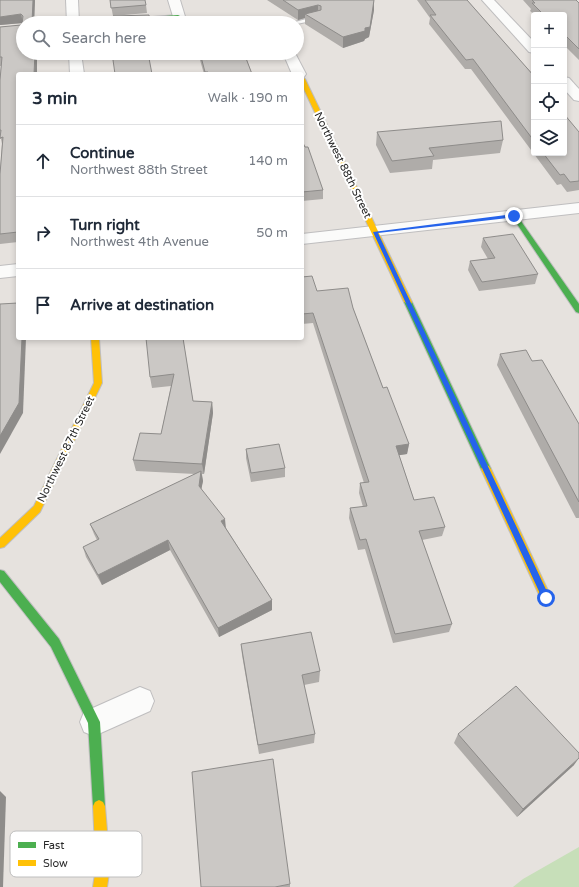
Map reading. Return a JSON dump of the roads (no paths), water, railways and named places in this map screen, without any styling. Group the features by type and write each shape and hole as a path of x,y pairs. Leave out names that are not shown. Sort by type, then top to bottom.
{"street":[{"path":"72,0 73,16"},
{"path":"174,0 179,16"},
{"path":"488,0 533,48"},
{"path":"76,60 77,72"},
{"path":"293,60 299,72"},
{"name":"Northwest 88th Street","path":"304,83 546,598"},
{"path":"567,84 579,97"},
{"path":"304,239 579,208"},
{"path":"514,216 579,310"},
{"path":"0,272 16,270"},
{"name":"Northwest 87th Street","path":"0,544 37,509 98,384 95,340"},
{"path":"0,574 55,643 94,722 100,831"},
{"path":"94,722 140,701"},
{"path":"100,887 101,877"}],"lane":[{"path":"304,21 318,18"}]}
